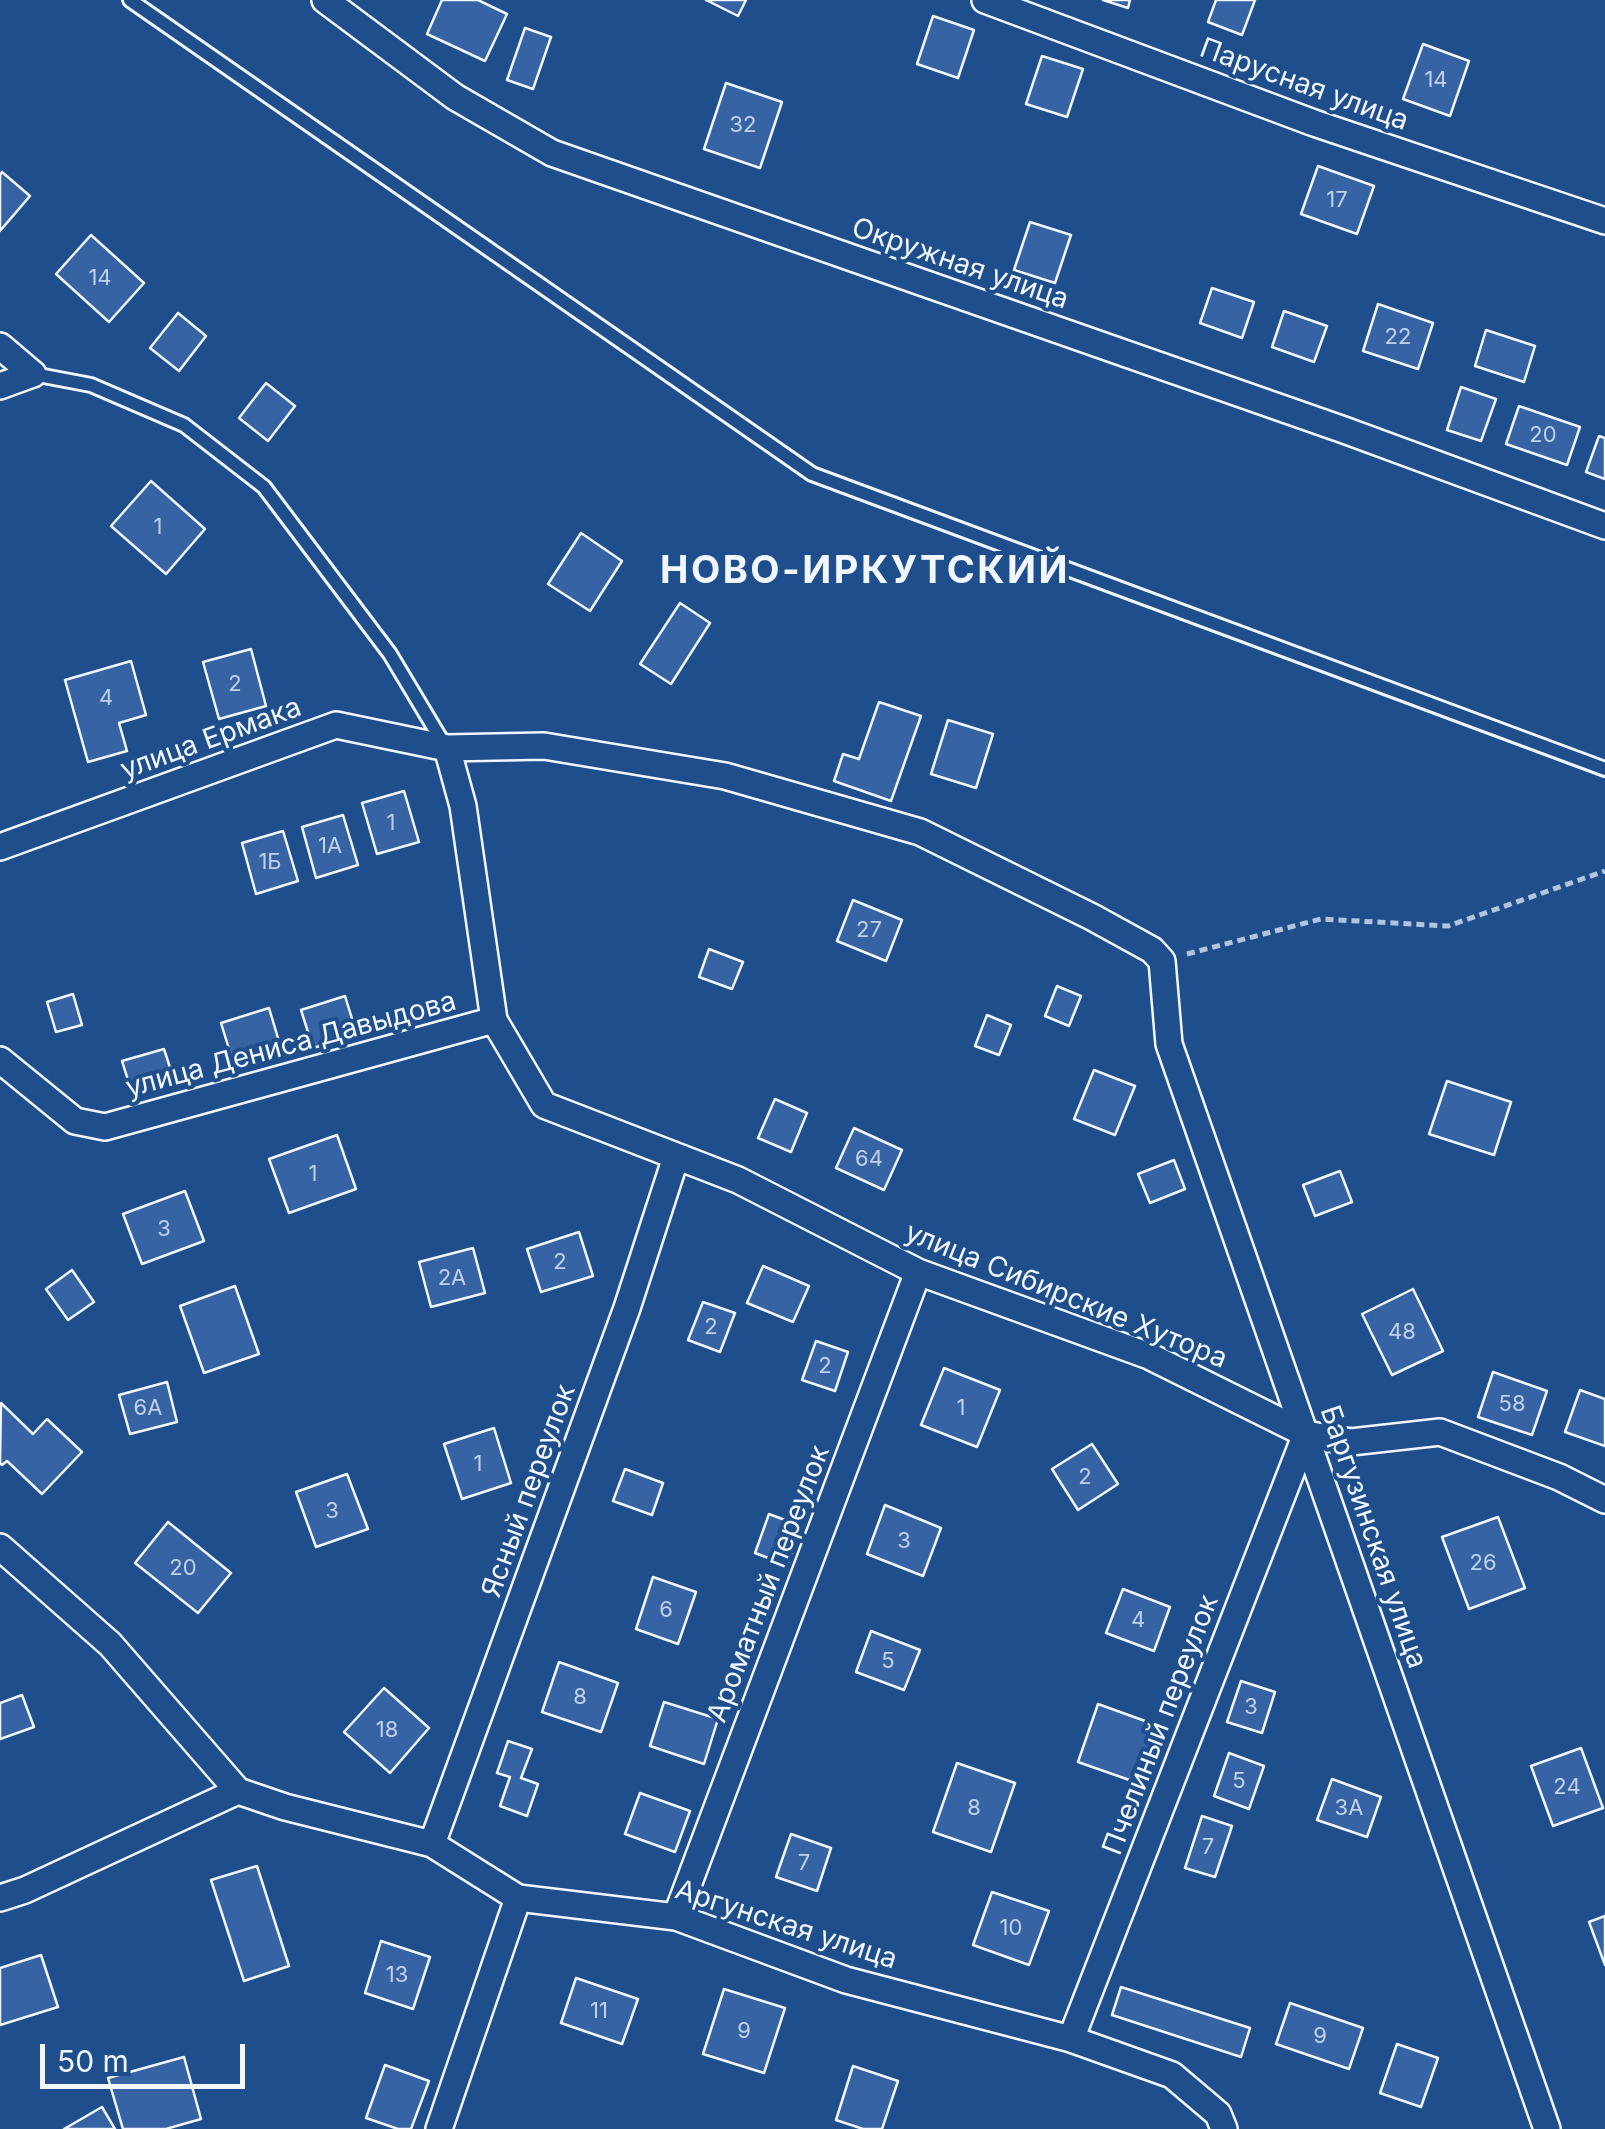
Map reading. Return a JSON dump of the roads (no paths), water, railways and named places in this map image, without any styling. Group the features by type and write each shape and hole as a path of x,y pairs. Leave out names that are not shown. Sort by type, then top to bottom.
{"street":[{"name":"Окружная улица","path":"325,0 455,98 552,153 1325,423 1605,526"},
{"name":"Парусная улица","path":"985,0 1314,123 1605,221"},
{"path":"0,346 33,374 0,386"},
{"name":"улица Ермака","path":"0,847 336,725 446,748 544,746 726,776 920,832 1092,916 1152,950 1162,960"},
{"path":"446,748 464,806 494,1020"},
{"name":"Баргузинская улица","path":"1162,960 1169,1044 1547,2129"},
{"name":"улица Дениса Давыдова","path":"0,1060 76,1121 105,1127 494,1020 544,1105 738,1180"},
{"name":"Ясный переулок","path":"432,1844 627,1308 676,1157"},
{"name":"улица Сибирские Хутора","path":"738,1180 918,1272 1148,1356 1306,1434 1351,1442 1440,1432 1560,1477 1605,1500"},
{"name":"Ароматный переулок","path":"676,1917 918,1272"},
{"name":"Пчелиный переулок","path":"1071,2039 1306,1434"},
{"name":"Аргунская улица","path":"0,1547 110,1644 238,1791 284,1807 432,1844 518,1898 676,1917 846,1980 1071,2039 1172,2075 1218,2114 1224,2129"},
{"path":"0,1898 238,1791"},
{"path":"439,2129 518,1898"}],"lane":[{"path":"130,0 812,474 1605,769"},
{"path":"33,374 91,385 184,426 264,487 390,654 446,748"}],"district":[{"name":"НОВО-ИРКУТСКИЙ","path":"865,572"}]}
